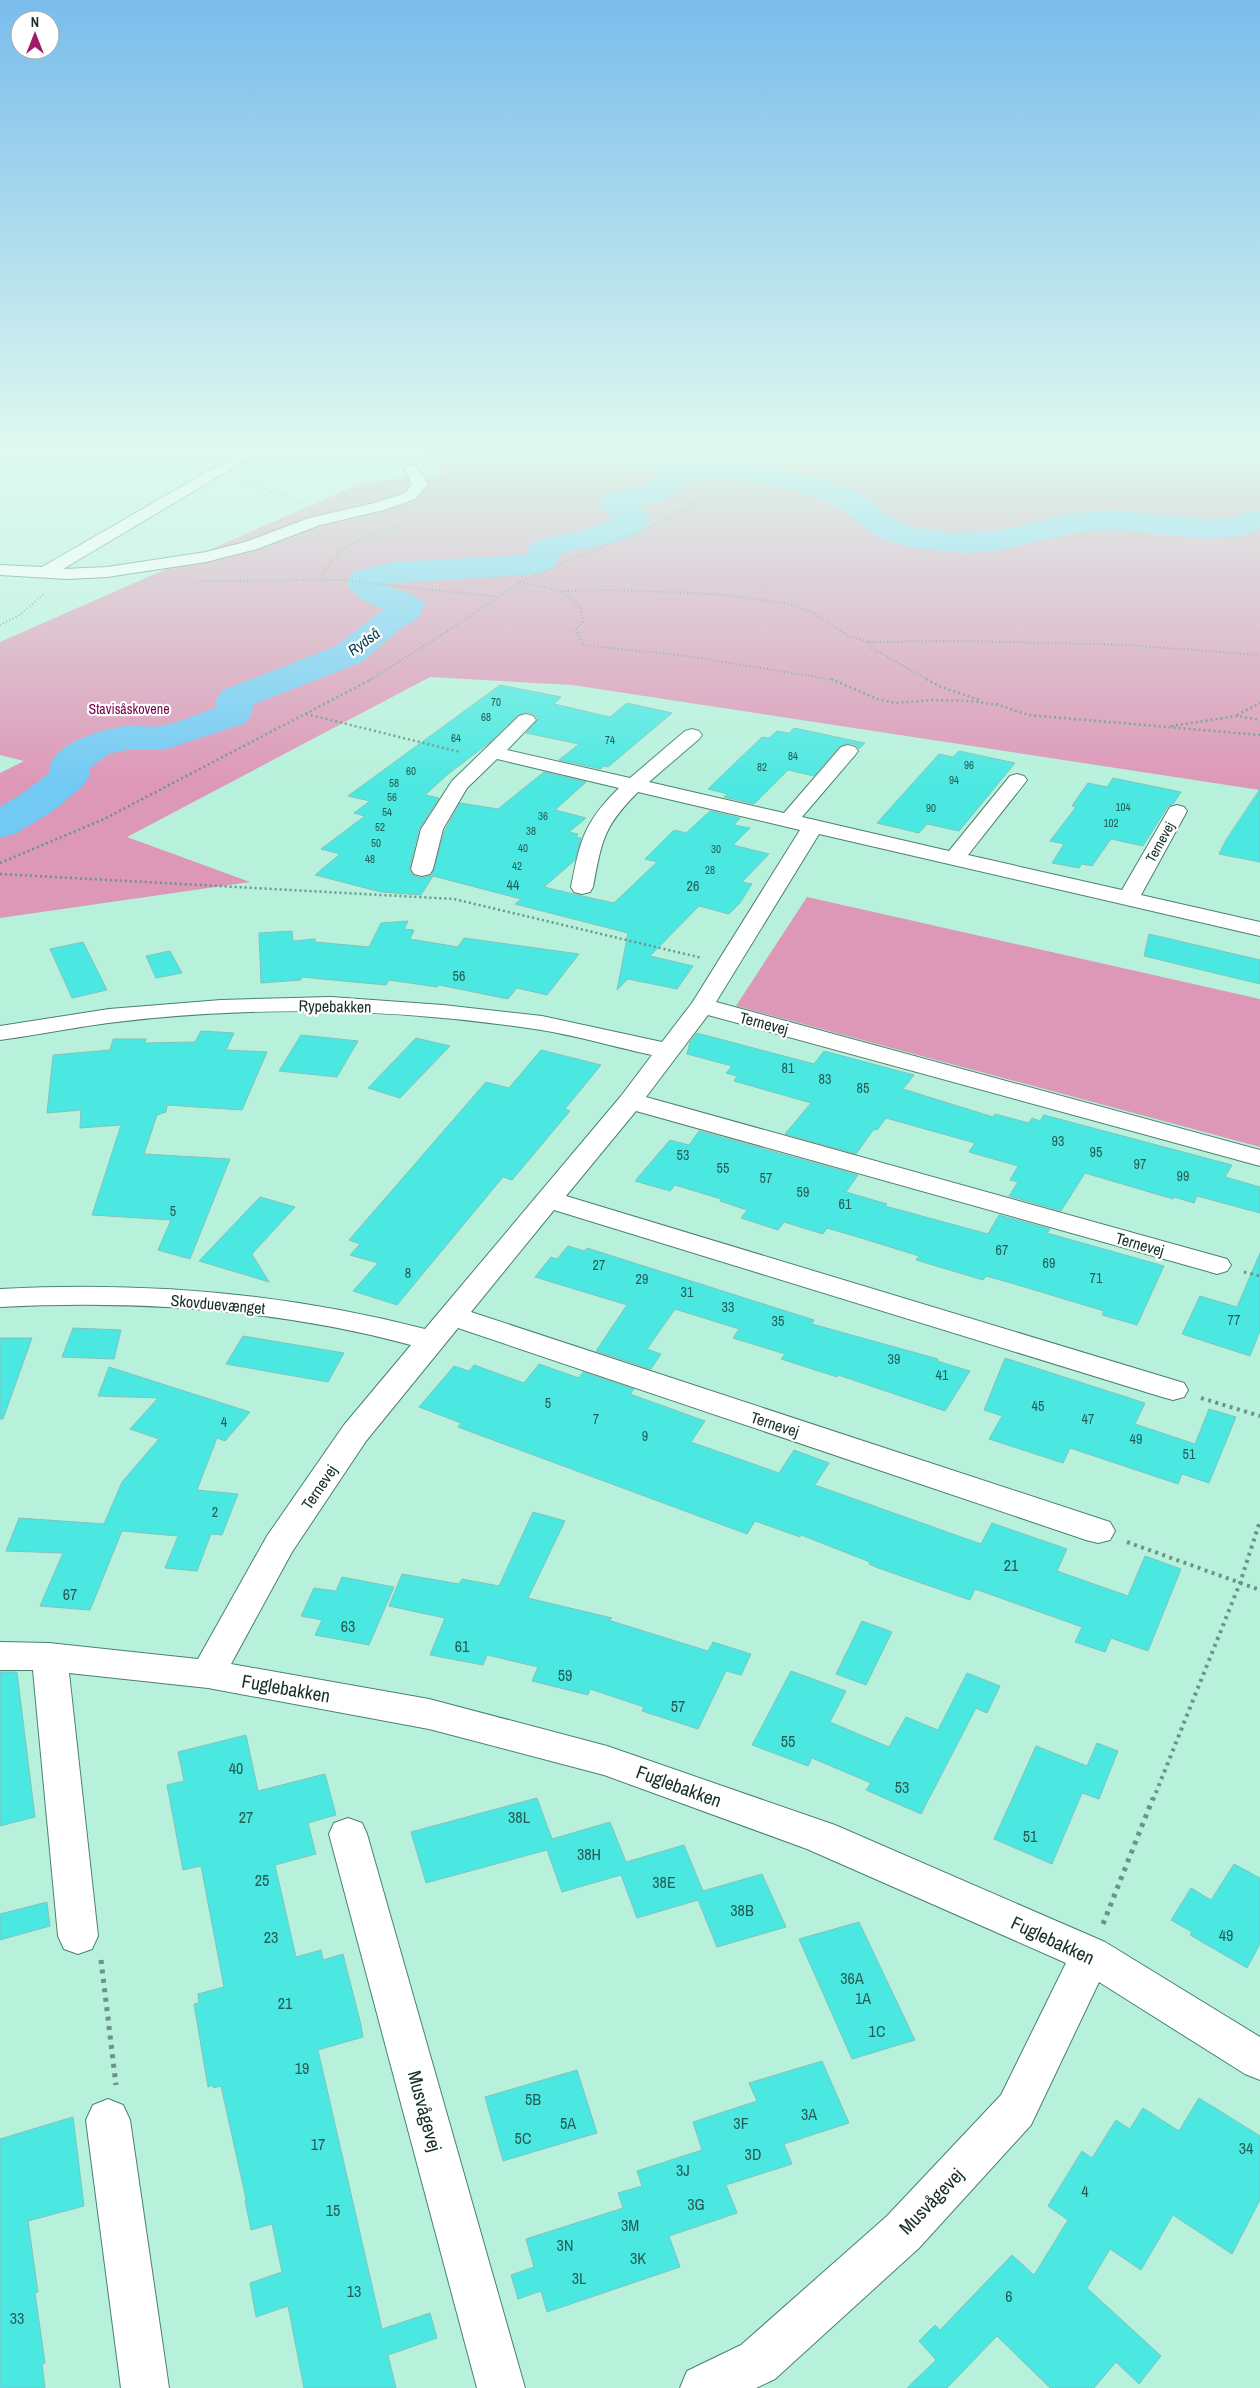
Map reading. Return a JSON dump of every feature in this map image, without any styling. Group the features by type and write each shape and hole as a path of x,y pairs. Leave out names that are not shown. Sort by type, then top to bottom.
{"street":[{"path":"44,573 62,562"},
{"path":"0,570 67,574 130,570 174,562"},
{"path":"422,869 432,829 458,785 526,720"},
{"path":"582,887 590,844 606,815 635,785 692,735"},
{"name":"Ternevej","path":"208,1674 290,1529 355,1433 550,1200 630,1101 702,1006 727,964 801,823 848,751"},
{"path":"491,752 953,860 1260,929"},
{"path":"953,860 1016,780"},
{"name":"Ternevej","path":"1128,899 1177,811"},
{"name":"Rypebakken","path":"0,1033 118,1015 221,1006 331,1004 443,1012 542,1023 667,1051"},
{"name":"Ternevej","path":"702,1006 1260,1158"},
{"name":"Ternevej","path":"630,1101 1217,1265"},
{"path":"550,1200 1173,1390"},
{"name":"Skovduevænget","path":"0,1298 31,1296 149,1297 249,1305 349,1320 433,1340"},
{"name":"Ternevej","path":"452,1316 1098,1531"},
{"name":"Fuglebakken","path":"0,1656 49,1657 208,1674 429,1714 607,1761 820,1837 1091,1955 1260,2060"},
{"path":"49,1657 78,1936"},
{"name":"Musvågevej","path":"348,1834 501,2388"},
{"name":"Musvågevej","path":"704,2388 758,2362 903,2232 1016,2110 1091,1955"},
{"path":"108,2120 145,2388"}],"path":[{"path":"320,580 323,572 332,562"},
{"path":"0,863 104,819 368,681 499,598 519,582 565,562"},
{"path":"0,626 18,616 67,574"},
{"path":"192,581 344,581 389,584 445,593 499,598"},
{"path":"519,582 561,591 616,590 714,594 765,600 792,605 813,613 847,635 868,642 962,640 1128,646 1260,655"},
{"path":"561,591 580,606 583,622 576,629 583,645 686,656 753,669 826,677 845,683 877,699 895,703 952,700 997,705"},
{"path":"868,642 870,647 941,687 1028,714 1090,722 1260,735"},
{"path":"1237,716 1260,704"},
{"path":"305,714 446,749"},
{"path":"1165,727 1237,716 1260,720"},
{"path":"0,874 454,899 727,964"},
{"path":"1173,1390 1260,1416"},
{"path":"1091,1955 1240,1583 1260,1521"},
{"path":"1098,1531 1260,1590"},
{"path":"78,1936 99,1944 118,2101 108,2120"}],"green space":[{"name":"Stavisåskovene","path":"181,562 1260,562 1260,790 572,685 430,677 127,837 250,882 0,918 0,773 24,761 0,755 0,642"},
{"path":"807,897 1260,999 1260,1147 736,1006"}],"building":[{"path":"500,685 561,697 554,704 610,717 627,703 672,713 608,767 604,766 601,769 559,760 579,744 526,733 538,719 534,714 527,712 518,715 489,743 448,774 425,795 439,798 419,829 409,870 414,876 422,878 432,875 445,830 460,803 498,809 544,772 586,782 555,810 586,818 569,832 578,834 576,837 581,838 575,860 544,887 582,896 614,903 657,862 645,859 674,830 686,833 710,811 740,818 734,825 750,828 733,845 769,854 742,882 752,884 740,903 729,914 699,906 650,956 693,966 677,989 628,979 617,990 628,933 515,904 521,899 433,876 421,895 381,892 315,875 340,854 321,849 365,816 354,813 370,801 348,796"},
{"path":"794,728 865,743 859,749 856,745 849,743 840,746 814,776 788,770 754,804 724,797 728,794 708,789 762,737 769,738 777,731 789,733"},
{"path":"959,751 1015,763 959,831 927,824 919,833 877,823 939,754 953,757"},
{"path":"1113,778 1181,792 1173,804 1168,806 1143,846 1111,839 1092,866 1082,864 1079,868 1052,863 1064,844 1050,841 1076,807 1072,806 1088,783 1107,787"},
{"path":"1260,789 1260,862 1219,854 1226,840"},
{"path":"408,921 404,929 414,930 410,939 458,947 464,938 579,954 547,995 517,988 508,999 439,985 437,987 389,980 386,985 301,977 301,980 261,983 259,933 292,931 293,941 315,939 315,942 369,947 381,923"},
{"path":"1149,934 1260,960 1260,984 1144,956"},
{"path":"83,942 107,990 72,998 50,949"},
{"path":"170,951 182,973 156,978 146,956"},
{"path":"201,1031 234,1033 226,1050 267,1052 242,1110 167,1105 166,1112 157,1115 144,1154 230,1159 190,1259 158,1250 171,1220 92,1215 121,1125 80,1128 81,1110 47,1113 53,1055 110,1050 113,1039 146,1039 145,1043 195,1042"},
{"path":"697,1033 814,1064 824,1051 914,1075 903,1089 993,1117 995,1114 1029,1123 1032,1118 1040,1121 1044,1115 1232,1165 1225,1177 1260,1187 1260,1213 1197,1196 1194,1203 1174,1197 1173,1199 1085,1173 1061,1211 1009,1196 1018,1182 1010,1180 1018,1166 969,1152 975,1143 886,1118 877,1130 874,1129 856,1154 785,1134 811,1103 734,1081 737,1076 726,1073 732,1066 687,1054 690,1042"},
{"path":"301,1035 358,1041 337,1077 279,1071"},
{"path":"416,1038 450,1046 400,1098 368,1088"},
{"path":"541,1050 601,1065 565,1109 570,1111 512,1180 503,1177 397,1305 353,1291 378,1263 350,1255 360,1244 349,1240 486,1082 509,1088"},
{"path":"699,1131 858,1175 846,1192 887,1204 885,1206 988,1234 999,1215 1050,1229 1047,1233 1164,1266 1137,1325 1102,1315 1104,1311 1011,1283 986,1276 983,1280 916,1260 919,1256 827,1228 823,1234 784,1222 778,1230 741,1218 747,1210 720,1201 721,1199 675,1185 670,1191 635,1181 670,1140 689,1145"},
{"path":"260,1197 295,1207 252,1254 269,1282 199,1261"},
{"path":"568,1246 584,1251 587,1248 814,1320 812,1324 938,1359 937,1361 970,1371 945,1411 838,1375 837,1377 781,1359 785,1354 733,1338 739,1329 675,1309 647,1349 661,1354 651,1369 596,1351 627,1305 535,1277 551,1257 557,1259"},
{"path":"1260,1253 1260,1331 1250,1356 1182,1334 1200,1296 1237,1307"},
{"path":"73,1328 121,1330 114,1359 62,1357"},
{"path":"243,1336 344,1353 328,1382 226,1364"},
{"path":"0,1338 32,1338 3,1419 0,1419"},
{"path":"1005,1358 1145,1403 1135,1424 1195,1444 1209,1409 1236,1417 1209,1483 1182,1474 1178,1484 1070,1448 1063,1463 989,1439 1002,1416 984,1410"},
{"path":"539,1364 579,1378 583,1372 634,1389 630,1394 705,1421 691,1442 779,1473 794,1450 829,1463 815,1485 981,1544 992,1523 1067,1549 1057,1571 1128,1596 1145,1556 1181,1569 1148,1651 1111,1638 1105,1652 1075,1642 1082,1627 975,1589 970,1600 878,1568 869,1564 870,1562 801,1535 800,1537 755,1521 747,1534 458,1427 461,1423 419,1407 454,1366 469,1371 474,1365 524,1383"},
{"path":"109,1367 250,1412 225,1441 217,1438 197,1490 238,1494 222,1535 211,1534 197,1571 165,1568 178,1536 122,1531 90,1610 40,1606 63,1553 6,1551 19,1518 104,1524 122,1482 159,1439 130,1429 158,1398 98,1396"},
{"path":"533,1512 565,1521 528,1598 612,1618 608,1620 708,1651 713,1642 751,1654 741,1675 726,1671 698,1729 642,1711 644,1707 590,1689 588,1695 532,1681 538,1667 487,1655 483,1665 430,1655 445,1618 389,1606 402,1574 459,1584 462,1579 499,1586"},
{"path":"342,1577 394,1587 369,1645 315,1635 322,1620 301,1616 314,1588 336,1591"},
{"path":"862,1621 892,1632 866,1685 836,1674"},
{"path":"791,1671 846,1691 830,1722 889,1747 906,1717 938,1730 967,1673 1000,1686 987,1713 976,1708 921,1814 866,1790 871,1783 812,1758 808,1766 752,1745"},
{"path":"0,1672 17,1672 35,1817 0,1826"},
{"path":"246,1735 258,1791 325,1774 336,1815 308,1823 316,1854 275,1865 296,1957 321,1950 323,1960 343,1954 361,2025 363,2037 318,2050 382,2329 430,2313 437,2338 388,2355 396,2388 304,2388 288,2306 256,2317 250,2283 282,2272 272,2224 251,2230 221,2086 213,2088 214,2085 208,2087 194,2004 199,2003 198,1994 224,1987 201,1866 183,1870 167,1785 184,1781 178,1752"},
{"path":"1097,1743 1118,1751 1099,1799 1082,1793 1052,1864 994,1839 1036,1746 1087,1766"},
{"path":"537,1798 552,1839 610,1822 626,1862 684,1845 703,1891 762,1874 786,1927 717,1947 698,1900 637,1918 621,1875 562,1892 547,1850 426,1883 411,1832"},
{"path":"1234,1864 1260,1878 1260,1944 1247,1968 1190,1935 1192,1932 1171,1920 1191,1888 1211,1900"},
{"path":"47,1902 50,1926 0,1940 0,1914"},
{"path":"859,1922 915,2040 852,2059 799,1939"},
{"path":"822,2061 849,2123 784,2144 792,2164 726,2185 737,2213 669,2236 680,2267 547,2312 541,2291 518,2299 511,2275 534,2267 526,2239 623,2208 618,2193 642,2186 637,2171 702,2150 693,2122 757,2101 749,2083"},
{"path":"577,2070 597,2133 503,2161 485,2097"},
{"path":"1199,2098 1260,2136 1260,2200 1232,2254 1173,2215 1141,2270 1110,2249 1087,2288 1161,2356 1139,2384 1116,2362 1094,2388 1050,2388 997,2336 947,2388 907,2388 936,2360 919,2341 935,2325 940,2330 1012,2255 1034,2275 1068,2220 1048,2206 1082,2151 1092,2158 1116,2120 1130,2129 1143,2108 1179,2131"},
{"path":"73,2117 84,2206 28,2221 38,2292 35,2293 45,2363 42,2364 45,2388 0,2388 0,2139"}],"waterway":[{"name":"Rydså","path":"0,825 38,802 69,777 69,765 94,746 126,738 163,738 232,715 236,698 349,654 388,622 406,611 408,605 383,598 365,586 366,578 392,572 538,562"}]}
